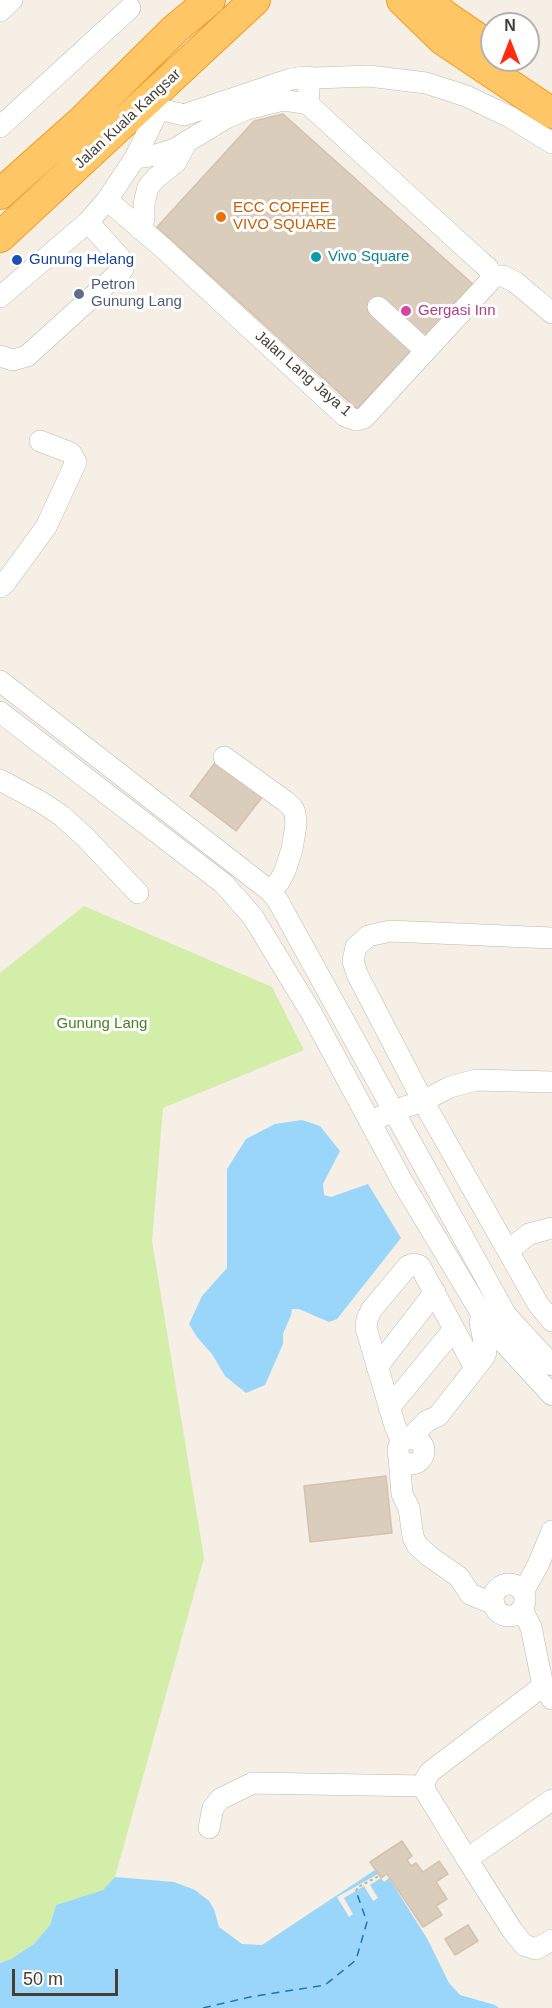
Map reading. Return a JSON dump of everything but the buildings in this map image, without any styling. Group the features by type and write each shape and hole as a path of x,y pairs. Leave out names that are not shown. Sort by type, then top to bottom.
{"highway":[{"path":"176,29 198,0"},
{"name":"Jalan Kuala Kangsar","path":"0,194 83,120 176,29 210,0"},
{"name":"Jalan Kuala Kangsar","path":"0,237 154,104 255,0"},
{"path":"402,0 443,40 552,112"},
{"path":"429,0 444,15 480,40"},
{"path":"526,72 552,90"},
{"path":"83,120 124,91 136,90 154,104"}],"street":[{"path":"0,11 12,0"},
{"path":"0,127 130,8"},
{"path":"0,297 88,222 107,200 135,158 154,104 184,115 291,79 369,76 426,83 466,96 510,117 552,143"},
{"path":"304,77 309,88 308,104"},
{"path":"135,158 175,149 226,118 247,109 283,100 308,104 488,268 491,276 503,276 515,282 552,313"},
{"path":"141,230 148,188 156,178 176,162 186,142"},
{"name":"Jalan Lang Jaya 1","path":"107,200 171,255 345,416 351,419 364,418 368,414 490,281 491,276"},
{"path":"0,356 13,360 27,356 123,269 123,261 88,222"},
{"path":"378,307 426,351"},
{"path":"0,586 5,583 46,528 76,462 71,453 40,441"},
{"path":"0,681 270,891 279,902 506,1315 552,1365"},
{"path":"0,712 224,884 253,917 312,1014 403,1183 483,1316 495,1333 552,1395"},
{"path":"224,757 285,801 295,813 296,825 292,849 285,871 270,891"},
{"path":"0,780 62,816 138,893"},
{"path":"552,938 390,931 368,936 356,947 353,961 357,974 423,1101 538,1304 552,1321"},
{"path":"370,1122 423,1101 450,1087 476,1080 552,1082"},
{"path":"508,1251 529,1234 552,1228"},
{"path":"476,1368 420,1266 413,1264 407,1267 372,1309 367,1319 366,1329 389,1408 411,1450 417,1469 414,1495 409,1508 413,1537 417,1545 429,1556 459,1577 470,1594 496,1596"},
{"path":"377,1367 435,1292"},
{"path":"411,1450 435,1427 438,1416 486,1352 480,1322 483,1316"},
{"path":"389,1408 454,1329"},
{"path":"496,1596 501,1614 516,1615 552,1531"},
{"path":"496,1596 506,1584 514,1584 523,1601 548,1693 430,1772 423,1786 425,1794 512,1930 524,1945 536,1949 552,1940"},
{"path":"210,1828 213,1808 220,1799 253,1783 423,1786"},
{"path":"467,1859 552,1800"}],"path":[{"path":"356,1891 358,1887 379,1876"}],"green space":[{"name":"Gunung Lang","path":"84,906 272,987 304,1050 163,1108 152,1241 204,1558 115,1877 103,1890 56,1905 50,1925 34,1944 11,1959 0,1963 0,973"}],"water":[{"path":"302,1120 320,1126 340,1151 323,1184 324,1195 331,1197 368,1184 401,1238 337,1319 329,1322 299,1309 292,1309 283,1334 283,1344 265,1385 246,1393 225,1376 212,1354 189,1324 202,1296 227,1268 227,1169 246,1139 275,1124"},
{"path":"375,1870 384,1882 389,1878 428,1940 449,1983 460,1995 499,2008 0,2008 0,1963 11,1959 34,1944 50,1925 56,1905 103,1890 115,1877 174,1882 195,1890 209,1901 219,1927 242,1944 262,1945"}],"pier":[{"path":"378,1874 381,1878 370,1885 378,1898 373,1901 364,1886 344,1898 353,1914 349,1917 337,1897"}],"ferry route":[{"path":"203,2008 250,1997 325,1985 356,1960 367,1922 356,1891"}],"place":[{"name":"ECC COFFEE VIVO SQUARE","path":"221,217"},
{"name":"Vivo Square","path":"316,257"},
{"name":"Gunung Helang","path":"17,260"},
{"name":"Petron Gunung Lang","path":"79,294"},
{"name":"Gergasi Inn","path":"406,311"}]}
